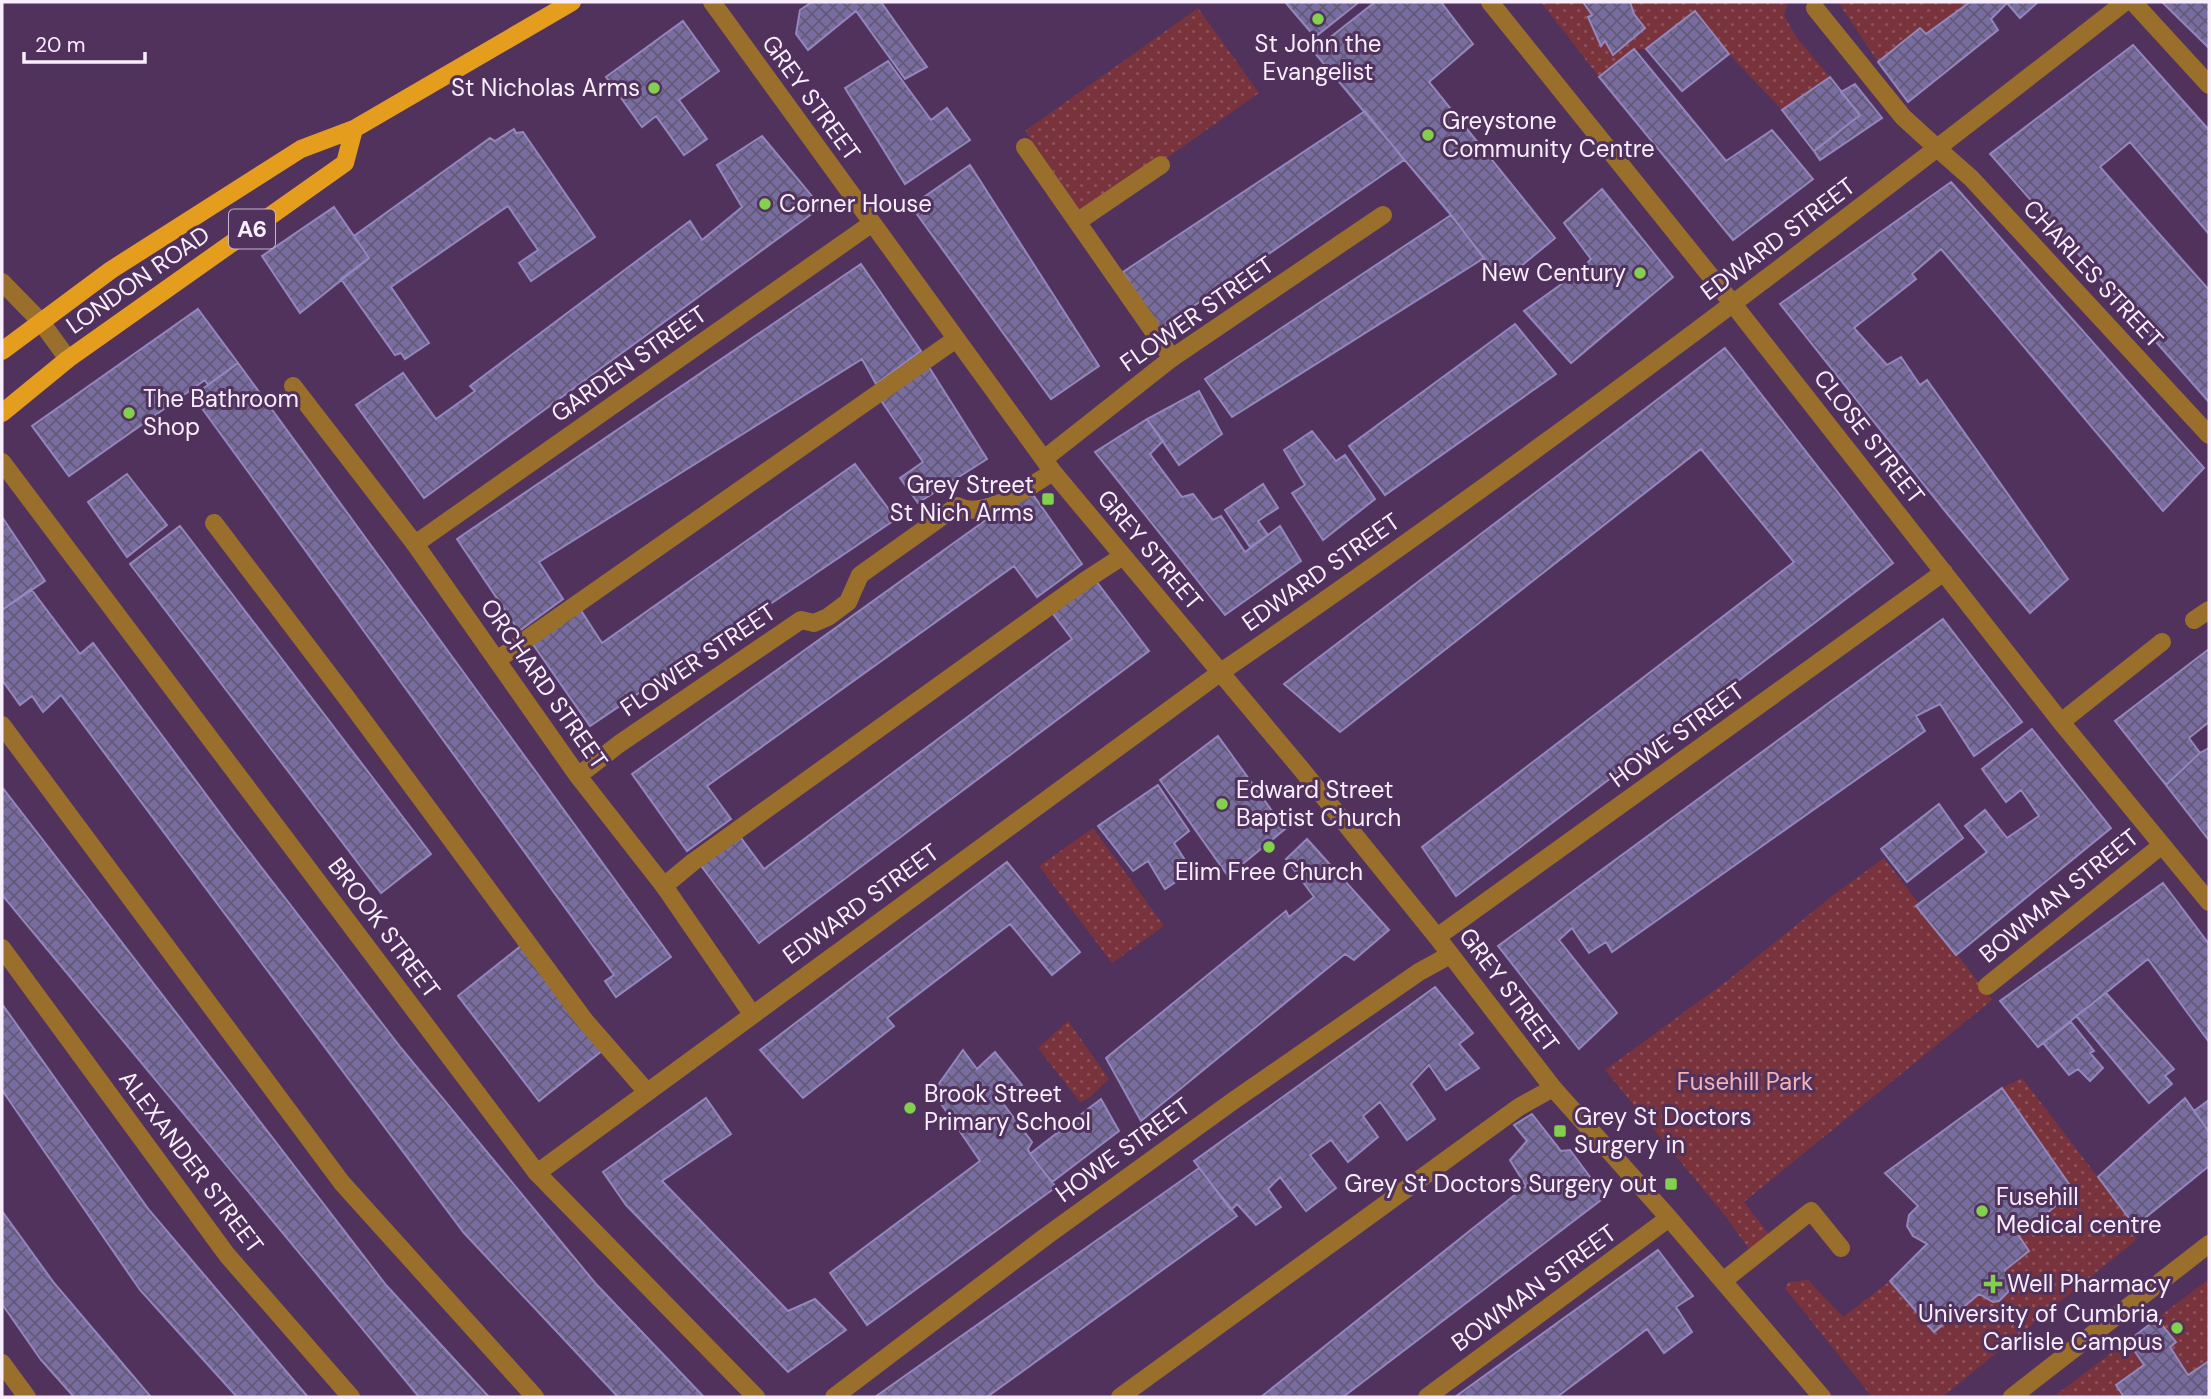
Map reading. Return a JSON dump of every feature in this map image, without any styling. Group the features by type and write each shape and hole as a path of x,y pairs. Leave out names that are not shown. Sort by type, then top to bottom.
{"main road":[{"name":"LONDON ROAD","path":"2,351 111,270 301,149 354,129 572,2"},
{"name":"LONDON ROAD","path":"2,412 68,359 345,163 354,129"}],"street":[{"name":"GREY STREET","path":"712,2 1049,466 1222,672 1437,937 1553,1088 1669,1218 1822,1397"},
{"name":"CLOSE STREET","path":"1490,2 1733,304 2061,722 2209,902"},
{"name":"EDWARD STREET","path":"537,1173 1222,672 1318,606 1733,304 2126,2"},
{"path":"2133,2 2209,85"},
{"name":"CHARLES STREET","path":"1815,8 1903,117 1972,178 2209,435"},
{"path":"1025,147 1172,358"},
{"path":"1077,222 1161,165"},
{"name":"FLOWER STREET","path":"578,776 619,744 801,620 814,623 828,617 848,602 860,575 957,506 964,510 992,507 1049,466 1172,358 1383,215"},
{"name":"GARDEN STREET","path":"415,544 871,224"},
{"path":"2,282 41,321 68,359"},
{"path":"497,660 956,339"},
{"name":"ORCHARD STREET","path":"293,386 415,544 578,776 664,887 752,1014"},
{"name":"BROOK STREET","path":"2,463 537,1173 756,1397"},
{"path":"214,523 346,696 586,1022 647,1092"},
{"path":"664,887 693,862 1074,588 1123,556"},
{"name":"HOWE STREET","path":"1437,937 1944,572"},
{"path":"2193,620 2209,610"},
{"path":"2061,722 2162,642"},
{"path":"2,725 342,1183 535,1397"},
{"name":"BOWMAN STREET","path":"1987,986 2162,845"},
{"name":"ALEXANDER STREET","path":"2,948 227,1255 351,1397"},
{"name":"HOWE STREET","path":"834,1397 1045,1237 1222,1109 1419,972 1450,955"},
{"path":"1120,1397 1519,1108 1553,1088"},
{"path":"1723,1281 1811,1211 1841,1248"},
{"name":"BOWMAN STREET","path":"1427,1397 1669,1218"},
{"path":"2012,1397 2208,1248"},
{"path":"2,1363 27,1397"}],"green space":[{"path":"1541,2 1583,2 1592,15 1601,45 1605,41 1613,55 1645,29 1634,14 1630,2 1788,2 1784,15 1797,38 1830,77 1782,110 1729,54 1695,11 1646,49 1634,49 1599,77"},
{"path":"1838,2 1970,2 1926,34 1919,28 1878,62"},
{"path":"1198,8 1259,93 1084,216 1025,131"},
{"path":"1093,828 1164,926 1112,963 1039,866"},
{"name":"Fusehill Park","path":"1884,858 1992,1000 1744,1202 1778,1246 1759,1263 1726,1217 1605,1070 1727,981 1832,896"},
{"path":"1068,1021 1109,1079 1089,1098 1080,1102 1038,1048"},
{"path":"2022,1078 2135,1226 2135,1241 1942,1397 1872,1397 1785,1288 1789,1282 1808,1280 1843,1317 1890,1281 1934,1331 1979,1294 1993,1302 2003,1298 2009,1285 2005,1270 2029,1251 2019,1236 2074,1191 2002,1088"},
{"name":"University of Cumbria, Carlisle Campus","path":"2209,1279 2209,1397 2053,1397"}],"building":[{"path":"812,2 881,2 927,67 905,79 856,11 808,50 796,34 800,10"},
{"name":"St John the Evangelist","path":"1285,2 1359,2 1315,37"},
{"name":"Greystone Community Centre","path":"1375,2 1441,2 1473,44 1429,82 1555,238 1502,282 1451,215 1313,51"},
{"path":"1583,2 1630,2 1634,14 1645,28 1613,55 1605,41 1601,46 1588,17 1592,15"},
{"path":"1970,2 2038,2 2020,18 2007,3 1991,19 1998,30 1908,102 1878,62 1920,28 1926,34"},
{"path":"2162,2 2209,2 2209,48"},
{"path":"1695,11 1729,54 1682,91 1646,49"},
{"name":"St Nicholas Arms","path":"683,21 719,71 679,100 707,139 684,155 656,116 642,127 606,77"},
{"path":"2133,45 2209,130 2209,234 2130,142 2100,167 2209,290 2209,402 1990,154"},
{"path":"1634,49 1726,161 1772,130 1813,179 1733,240 1599,77"},
{"path":"888,61 931,120 947,108 970,140 905,184 845,88"},
{"path":"1830,77 1860,115 1814,151 1782,110"},
{"path":"1855,84 1882,118 1820,160 1814,151 1860,115 1841,92"},
{"path":"1365,111 1404,160 1159,330 1123,272"},
{"path":"514,129 516,133 523,132 595,237 531,281 519,263 538,250 508,206 391,287 429,343 405,359 401,353 395,355 341,279 369,258 354,236 490,138 495,141"},
{"path":"762,136 821,207 424,498 356,405 403,373 436,419 475,391 470,386 690,221 702,240 742,207 717,165"},
{"path":"970,165 1099,366 1051,399 911,206"},
{"path":"1951,182 2204,468 2163,511 1941,249 1912,274 1916,279 1854,328 1887,365 1901,357 1920,385 1927,380 2068,579 2030,613 1780,304"},
{"path":"1602,189 1673,277 1571,363 1524,311 1581,270 1591,259 1564,223"},
{"path":"334,207 369,258 300,313 262,256"},
{"path":"1451,215 1484,258 1232,417 1205,379"},
{"path":"861,264 921,351 876,384 862,359 539,562 563,599 519,631 457,539"},
{"path":"198,309 238,363 208,385 205,380 69,476 32,426"},
{"path":"1515,324 1556,374 1385,495 1349,446"},
{"path":"1725,348 1893,563 1456,896 1422,847 1794,562 1701,449 1340,732 1284,684"},
{"path":"238,363 671,957 616,997 605,981 614,975 193,396"},
{"path":"927,364 987,459 918,503 900,478 923,462 880,399"},
{"path":"1199,391 1222,434 1179,465 1147,419"},
{"path":"1147,419 1163,441 1150,454 1182,497 1193,494 1213,520 1221,516 1245,552 1280,526 1301,561 1225,615 1095,452"},
{"path":"1312,431 1336,461 1345,455 1375,499 1323,540 1292,493 1305,485 1284,450"},
{"path":"855,464 896,519 590,726 532,643 580,609 602,643"},
{"path":"127,474 167,525 127,557 88,502"},
{"path":"1263,484 1278,508 1258,521 1268,535 1250,547 1225,510"},
{"path":"1029,489 1082,564 1037,597 1014,566 707,786 731,819 687,851 632,774"},
{"path":"2,517 45,581 2,610"},
{"path":"180,526 431,854 381,893 130,564"},
{"path":"1093,577 1149,651 759,943 696,859 735,830 764,869 1072,639 1050,610"},
{"path":"31,589 80,654 93,643 234,832 401,1048 596,1284 704,1397 618,1397 464,1233 61,695 43,712 32,696 20,705 2,680 2,610"},
{"path":"1943,619 2022,722 1974,756 1940,704 1916,716 1925,731 1612,952 1606,942 1589,953 1572,928 1559,940 1617,1013 1579,1049 1498,946"},
{"path":"2209,649 2209,722 2189,738 2200,753 2166,785 2115,721"},
{"path":"2032,729 2111,828 1956,955 1916,906 1987,852 1965,826 1985,810 2007,838 2039,816 2021,790 2006,802 1982,769"},
{"name":"Edward Street Baptist Church","path":"1218,736 1285,829 1228,876 1160,780"},
{"path":"2209,748 2209,840 2166,785"},
{"path":"1158,785 1189,831 1174,843 1192,871 1165,889 1148,861 1133,871 1098,826"},
{"path":"2,787 386,1285 489,1397 419,1397 2,895"},
{"path":"1939,804 1963,838 1907,882 1881,849"},
{"path":"1307,839 1389,930 1354,960 1345,954 1141,1121 1106,1058 1286,911 1289,917 1314,897 1286,859"},
{"path":"1007,862 1080,952 1052,975 1010,924 887,1018 894,1026 803,1098 760,1050"},
{"path":"2163,883 2209,944 2209,1042 2148,959 2038,1047 2000,1001"},
{"path":"522,945 603,1050 539,1101 458,996"},
{"path":"1435,987 1473,1033 1459,1044 1479,1068 1446,1090 1429,1065 1411,1084 1435,1119 1407,1140 1380,1102 1363,1116 1378,1137 1348,1162 1331,1140 1310,1155 1336,1188 1306,1211 1280,1177 1268,1189 1281,1207 1256,1225 1237,1204 1231,1210 1194,1161"},
{"path":"2106,993 2174,1069 2165,1076 2172,1084 2149,1103 2076,1016"},
{"path":"2,1004 149,1210 308,1397 237,1397 140,1290 2,1090"},
{"path":"2071,1022 2094,1051 2090,1053 2103,1068 2090,1081 2078,1069 2069,1075 2043,1043"},
{"path":"963,1050 977,1069 995,1052 1022,1085 1002,1102 1032,1142 1028,1149 1030,1154 1056,1187 867,1325 830,1273 980,1161 933,1092"},
{"name":"Fusehill Medical centre","path":"2002,1088 2074,1191 2019,1236 2029,1251 2005,1270 2010,1284 2008,1292 1999,1301 1993,1302 1979,1294 1934,1332 1890,1281 1927,1244 1913,1236 1907,1226 1909,1215 1918,1206 1885,1173"},
{"path":"706,1098 731,1134 662,1181 788,1311 815,1299 846,1330 788,1372 626,1205 603,1172"},
{"path":"2185,1098 2209,1132 2209,1166 2135,1226 2098,1177"},
{"path":"1101,1099 1119,1131 1052,1182 1030,1154"},
{"path":"2209,1100 2209,1132 2194,1111"},
{"path":"1532,1114 1561,1151 1570,1150 1605,1197 1343,1397 1261,1397 1526,1186 1510,1160 1527,1141 1514,1125"},
{"path":"1199,1168 1237,1216 987,1397 875,1397"},
{"path":"2,1211 54,1283 151,1397 74,1397 41,1360 2,1304"},
{"path":"1658,1250 1693,1296 1676,1307 1692,1332 1664,1353 1647,1329 1557,1397 1455,1397"},
{"path":"2157,1319 2176,1342 2170,1347 2188,1375 2209,1361 2209,1397 2124,1397 2116,1385 2144,1365 2128,1341"}],"place":[{"name":"St John the Evangelist","path":"1318,19"},
{"name":"St Nicholas Arms","path":"654,88"},
{"name":"Greystone Community Centre","path":"1428,135"},
{"name":"Corner House","path":"765,204"},
{"name":"New Century","path":"1640,273"},
{"name":"The Bathroom Shop","path":"129,413"},
{"name":"Grey Street St Nich Arms","path":"1048,499"},
{"name":"Edward Street Baptist Church","path":"1222,804"},
{"name":"Elim Free Church","path":"1269,847"},
{"name":"Brook Street Primary School","path":"910,1108"},
{"name":"Grey St Doctors Surgery in","path":"1560,1131"},
{"name":"Grey St Doctors Surgery out","path":"1671,1184"},
{"name":"Fusehill Medical centre","path":"1982,1211"},
{"name":"Well Pharmacy","path":"1993,1284"},
{"name":"University of Cumbria, Carlisle Campus","path":"2177,1328"}]}
